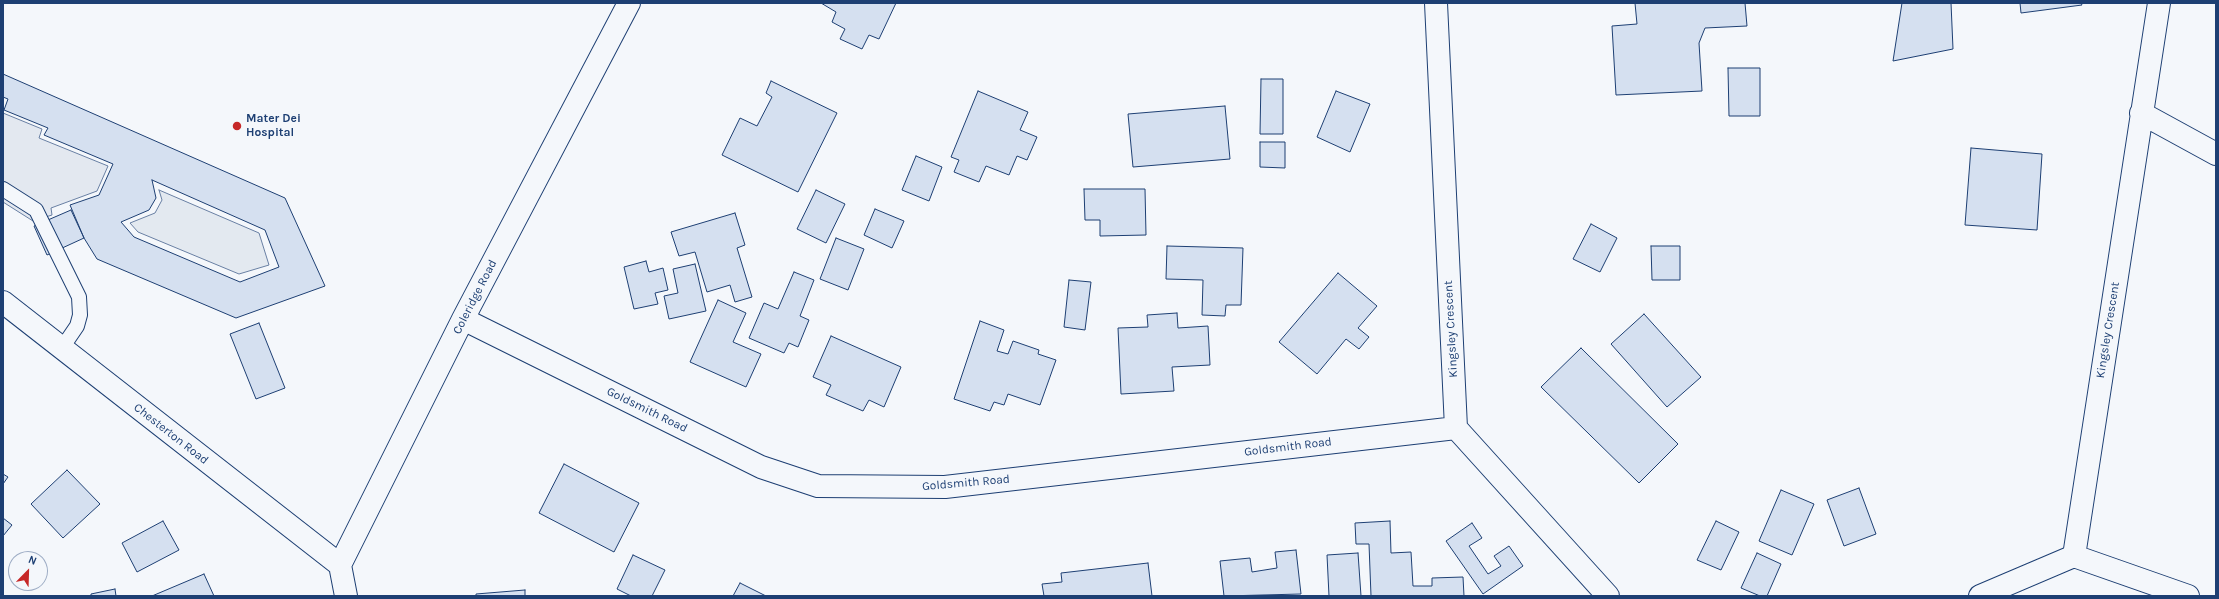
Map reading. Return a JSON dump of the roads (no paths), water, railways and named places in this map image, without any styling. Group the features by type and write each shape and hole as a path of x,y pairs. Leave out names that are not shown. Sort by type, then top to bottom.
{"street":[{"name":"Coleridge Road","path":"340,565 463,319 629,3"},
{"name":"Kingsley Crescent","path":"1436,3 1456,428"},
{"name":"Kingsley Crescent","path":"2074,556 2159,3"},
{"path":"2141,113 2216,154"},
{"name":"Chesterton Road","path":"3,302 340,565"},
{"name":"Goldsmith Road","path":"463,319 761,467 818,486 945,487 1456,428"},
{"path":"1456,428 1608,596"},
{"path":"1980,596 2074,556 2188,596"},
{"path":"340,565 346,596"}],"lane":[{"path":"3,189 36,210 79,297 80,315 78,326 62,348"}],"place":[{"name":"Mater Dei Hospital","path":"237,126"}]}
